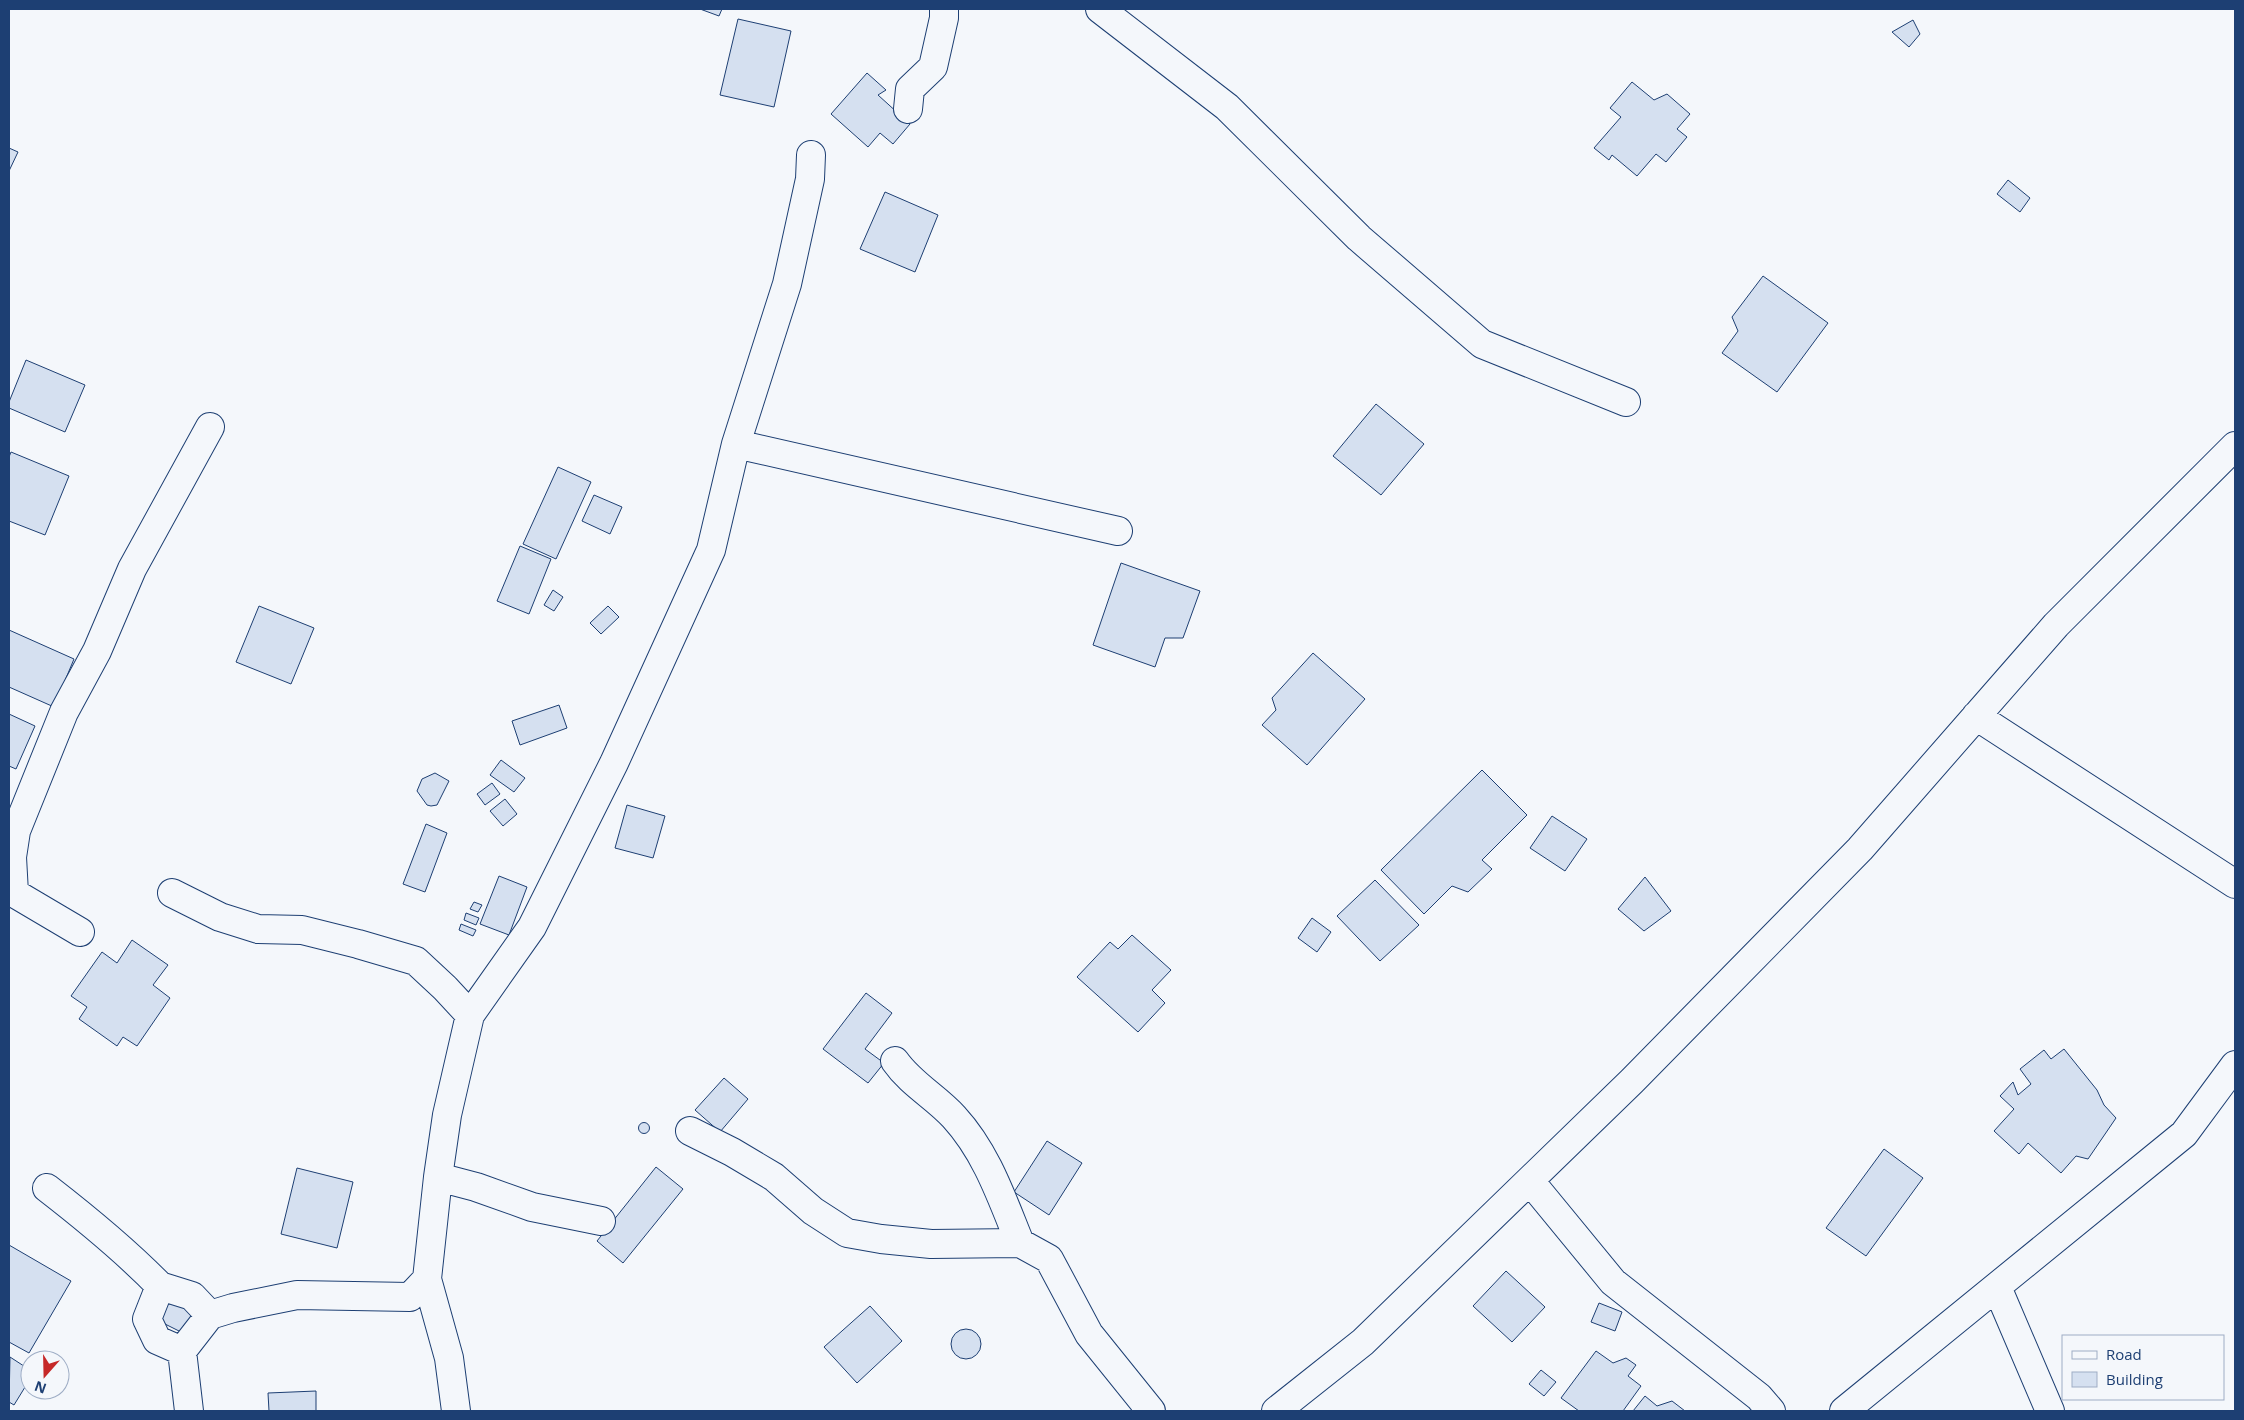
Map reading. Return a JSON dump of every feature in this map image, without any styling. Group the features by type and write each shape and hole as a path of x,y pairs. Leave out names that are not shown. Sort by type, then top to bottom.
{"street":[{"path":"908,109 910,89 933,67 944,18 944,9"},
{"path":"1100,9 1227,107 1359,238 1482,344 1626,402"},
{"path":"456,1411 449,1358 428,1279 438,1177 447,1115 470,1015 532,927 614,763 711,550 736,444 787,284 810,179 811,155"},
{"path":"80,932 14,893 10,859 16,831 64,712 97,651 132,569 210,427"},
{"path":"736,444 1118,531"},
{"path":"1276,1411 1363,1342 1632,1081 1860,849 2056,625 2235,446"},
{"path":"1976,716 2235,884"},
{"path":"172,893 220,917 258,929 302,930 358,944 416,962 445,988 470,1015"},
{"path":"895,1062 904,1075 954,1116 984,1156 1020,1243"},
{"path":"1844,1411 2184,1134 2235,1065"},
{"path":"690,1131 732,1152 774,1177 813,1211 846,1233 931,1244 1020,1243 1049,1259 1089,1334 1151,1411"},
{"path":"438,1177 476,1187 532,1207 601,1221"},
{"path":"1530,1181 1613,1282 1759,1396 1771,1411"},
{"path":"47,1188 94,1224 160,1286 192,1296 210,1315"},
{"path":"189,1411 182,1351 210,1315 233,1308 297,1295 410,1297 428,1279"},
{"path":"160,1286 147,1319 157,1340 182,1351"},
{"path":"1997,1287 2050,1411"}],"building":[{"path":"700,9 722,9 719,16"},
{"path":"738,19 791,31 774,107 720,95"},
{"path":"1913,20 1920,34 1909,47 1892,32"},
{"path":"867,73 886,90 878,95 910,124 893,144 880,133 868,147 831,114"},
{"path":"1632,82 1654,100 1667,94 1690,114 1677,129 1687,137 1666,162 1656,154 1637,176 1612,155 1609,160 1594,148 1621,117 1610,108"},
{"path":"9,148 18,152 9,171"},
{"path":"2008,180 2030,198 2020,212 1997,194"},
{"path":"885,192 938,215 915,272 860,249"},
{"path":"1763,276 1828,323 1777,392 1722,353 1738,331 1732,317"},
{"path":"26,360 85,385 65,432 9,408 9,402"},
{"path":"1376,404 1424,444 1381,495 1333,456"},
{"path":"11,452 69,476 45,535 9,521 9,457"},
{"path":"558,467 591,482 556,559 523,544"},
{"path":"594,495 622,507 610,534 582,521"},
{"path":"520,546 551,559 529,614 497,601"},
{"path":"1121,563 1200,591 1183,638 1165,638 1155,667 1093,645"},
{"path":"553,590 563,597 554,611 544,605"},
{"path":"259,606 314,628 291,684 236,662"},
{"path":"608,606 619,617 601,634 590,623"},
{"path":"9,630 74,659 54,707 9,687"},
{"path":"1313,653 1365,699 1307,765 1262,725 1276,710 1272,698"},
{"path":"559,705 567,728 520,745 512,721"},
{"path":"9,714 35,726 16,769 9,766"},
{"path":"501,760 525,778 514,792 490,775"},
{"path":"1482,770 1527,815 1482,860 1492,869 1468,892 1452,886 1424,914 1381,870"},
{"path":"435,773 449,781 437,805 431,806 427,805 417,791 422,779"},
{"path":"492,783 500,794 485,805 477,794"},
{"path":"505,799 517,814 503,826 490,811"},
{"path":"627,805 665,816 653,858 615,848"},
{"path":"1552,816 1587,839 1565,871 1530,848"},
{"path":"426,824 447,833 425,892 403,884"},
{"path":"499,876 527,887 509,935 480,924"},
{"path":"1645,877 1671,911 1644,931 1618,909"},
{"path":"1375,880 1419,925 1380,961 1337,916"},
{"path":"474,902 482,905 478,912 470,909"},
{"path":"466,913 479,918 476,925 464,920"},
{"path":"1312,918 1331,932 1317,952 1298,938"},
{"path":"461,924 476,930 473,936 459,930"},
{"path":"1132,935 1171,970 1152,990 1165,1003 1138,1032 1077,977 1110,942 1118,949"},
{"path":"132,940 168,965 153,985 170,998 137,1046 123,1037 117,1046 79,1019 87,1007 71,996 102,952 117,963"},
{"path":"866,993 892,1013 865,1049 884,1063 868,1083 823,1049"},
{"path":"2064,1049 2097,1090 2104,1105 2116,1118 2088,1159 2076,1156 2061,1173 2028,1143 2019,1154 1994,1131 2014,1109 2000,1096 2013,1082 2018,1095 2031,1084 2020,1069 2044,1050 2051,1059"},
{"path":"724,1078 748,1099 720,1132 695,1110"},
{"path":"644,1122 650,1128 644,1134 638,1128"},
{"path":"1047,1141 1082,1163 1049,1215 1014,1192"},
{"path":"1884,1149 1923,1178 1866,1256 1826,1228"},
{"path":"656,1167 683,1189 623,1263 597,1241"},
{"path":"297,1168 353,1182 337,1248 281,1234"},
{"path":"9,1245 71,1281 31,1350 24,1350 9,1342"},
{"path":"1506,1271 1545,1307 1512,1342 1473,1306"},
{"path":"172,1295 198,1308 185,1334 159,1321"},
{"path":"1599,1303 1622,1312 1615,1331 1591,1322"},
{"path":"870,1306 902,1341 857,1383 824,1347"},
{"path":"966,1329 977,1333 981,1344 977,1355 966,1359 955,1355 951,1344 955,1333"},
{"path":"1596,1351 1613,1363 1626,1358 1636,1365 1628,1376 1641,1386 1623,1411 1579,1411 1561,1398"},
{"path":"10,1357 20,1364 20,1395 14,1405 9,1402"},
{"path":"1541,1370 1556,1382 1544,1396 1529,1384"},
{"path":"316,1391 316,1411 269,1411 268,1393"},
{"path":"1645,1396 1657,1406 1672,1401 1685,1411 1633,1411"}]}
